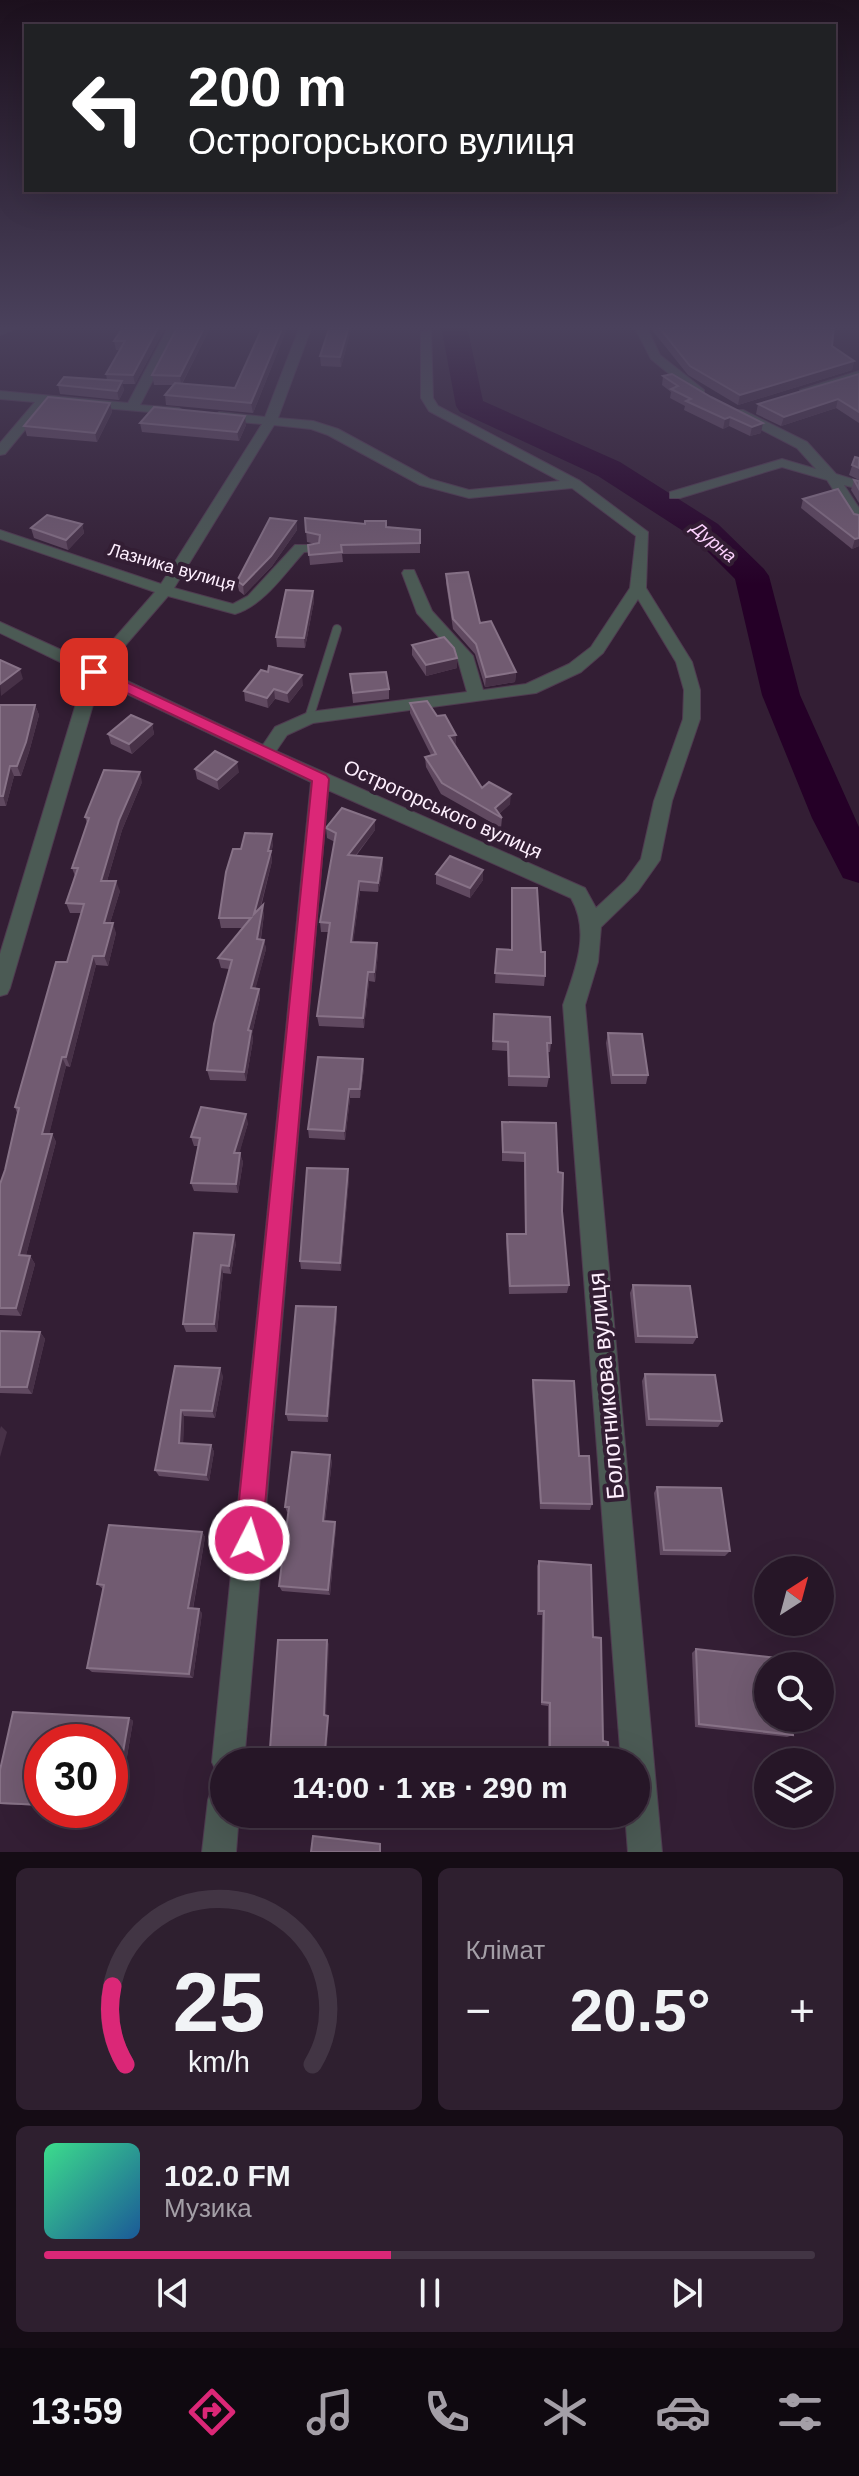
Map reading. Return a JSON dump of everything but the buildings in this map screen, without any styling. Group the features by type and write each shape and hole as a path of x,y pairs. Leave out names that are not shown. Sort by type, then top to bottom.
{"street":[{"path":"0,451 33,412"},
{"path":"187,412 194,413"},
{"path":"0,988 94,672 165,590 273,412"},
{"path":"266,753 281,731 309,718 530,689 575,668 597,650 638,588 643,535 575,484 441,412"},
{"path":"743,412 802,445 835,481 859,519"},
{"path":"209,415 313,425 333,432 425,482 469,494 575,484"},
{"path":"675,495 782,463 835,481 859,485"},
{"name":"Лазника вулиця","path":"0,534 165,590 235,609 253,599 300,548 313,548"},
{"path":"409,573 425,613 465,656 477,696"},
{"path":"592,923 624,895 650,859 664,799 693,717 693,691 687,667 675,643 638,588"},
{"name":"Острогорського вулиця","path":"0,627 320,779 578,893 589,909 592,923"},
{"path":"229,1748 320,779"},
{"name":"Болотникова вулиця","path":"592,923 589,956 574,1005 645,1852"},
{"path":"219,1852 221,1828"}],"lane":[{"path":"309,718 337,629"}],"waterway":[{"name":"Дурна","path":"484,412 609,469 706,531 752,576 781,695 833,818 859,867"}],"route":[{"path":"94,672 320,779 249,1540"}]}
